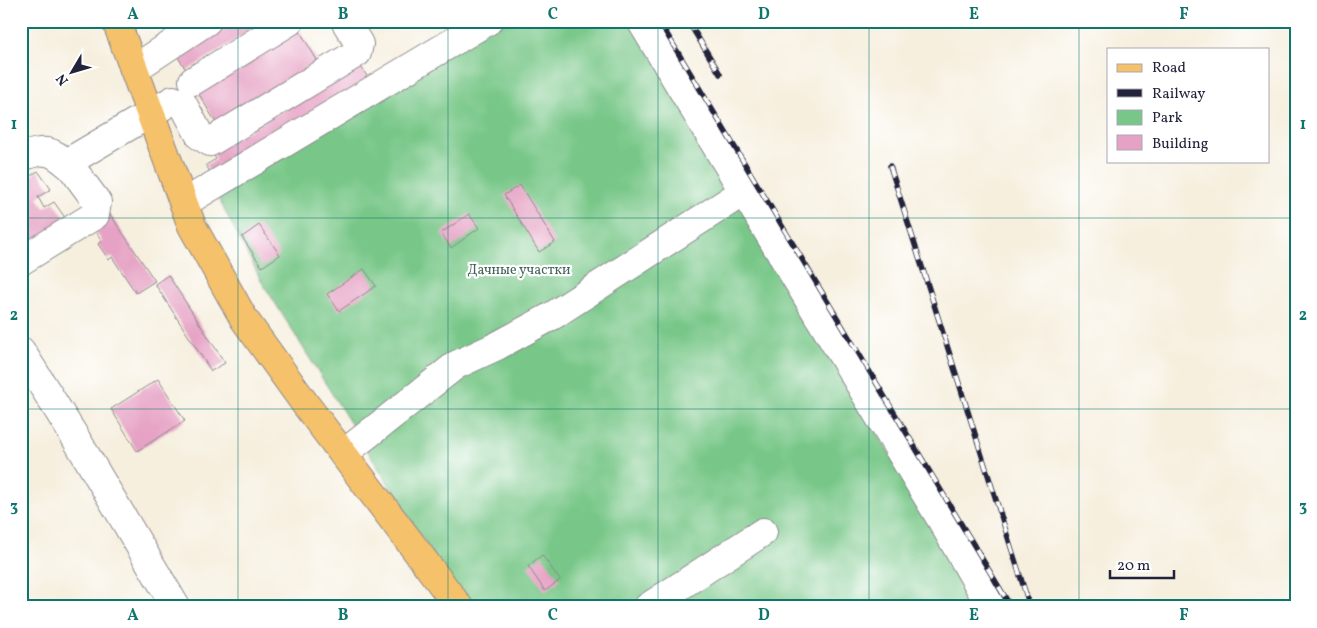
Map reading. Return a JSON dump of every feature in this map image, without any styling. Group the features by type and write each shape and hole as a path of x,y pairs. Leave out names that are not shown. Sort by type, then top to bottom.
{"main road":[{"path":"115,21 192,226 244,319 459,607"}],"lane":[{"path":"134,69 207,21"},
{"path":"193,82 290,21"},
{"path":"72,168 75,158 173,100 183,104 200,136 210,142 357,53 359,44 344,21"},
{"path":"184,203 488,21"},
{"path":"641,21 942,521 991,607"},
{"path":"21,157 37,152 54,153 72,168 97,202 95,215 21,261"},
{"path":"343,454 456,365 497,346 552,316 743,192"},
{"path":"21,351 75,437 176,607"},
{"path":"648,607 763,532"}],"green space":[{"name":"Дачные участки","path":"496,21 632,21 981,607 474,607 446,576 262,282 212,186"}],"building":[{"path":"220,21 265,21 187,71 174,51"},
{"path":"299,30 320,65 218,126 197,91"},
{"path":"360,65 373,86 214,179 206,165 216,159 212,152"},
{"path":"38,171 51,189 38,197 44,208 54,202 66,219 21,248 21,182"},
{"path":"520,185 555,242 539,252 504,195"},
{"path":"110,214 155,281 136,293 112,257 109,260 98,244 102,241 92,226"},
{"path":"469,214 479,228 451,248 441,233"},
{"path":"259,225 280,255 262,267 242,237"},
{"path":"364,269 376,286 339,311 327,294"},
{"path":"168,275 225,363 211,371 155,284"},
{"path":"158,379 185,421 137,451 111,409"},
{"path":"542,555 560,580 545,591 528,566"}],"railway":[{"path":"659,21 1011,607"},
{"path":"688,21 720,74"},
{"path":"890,166 1030,607"}]}
